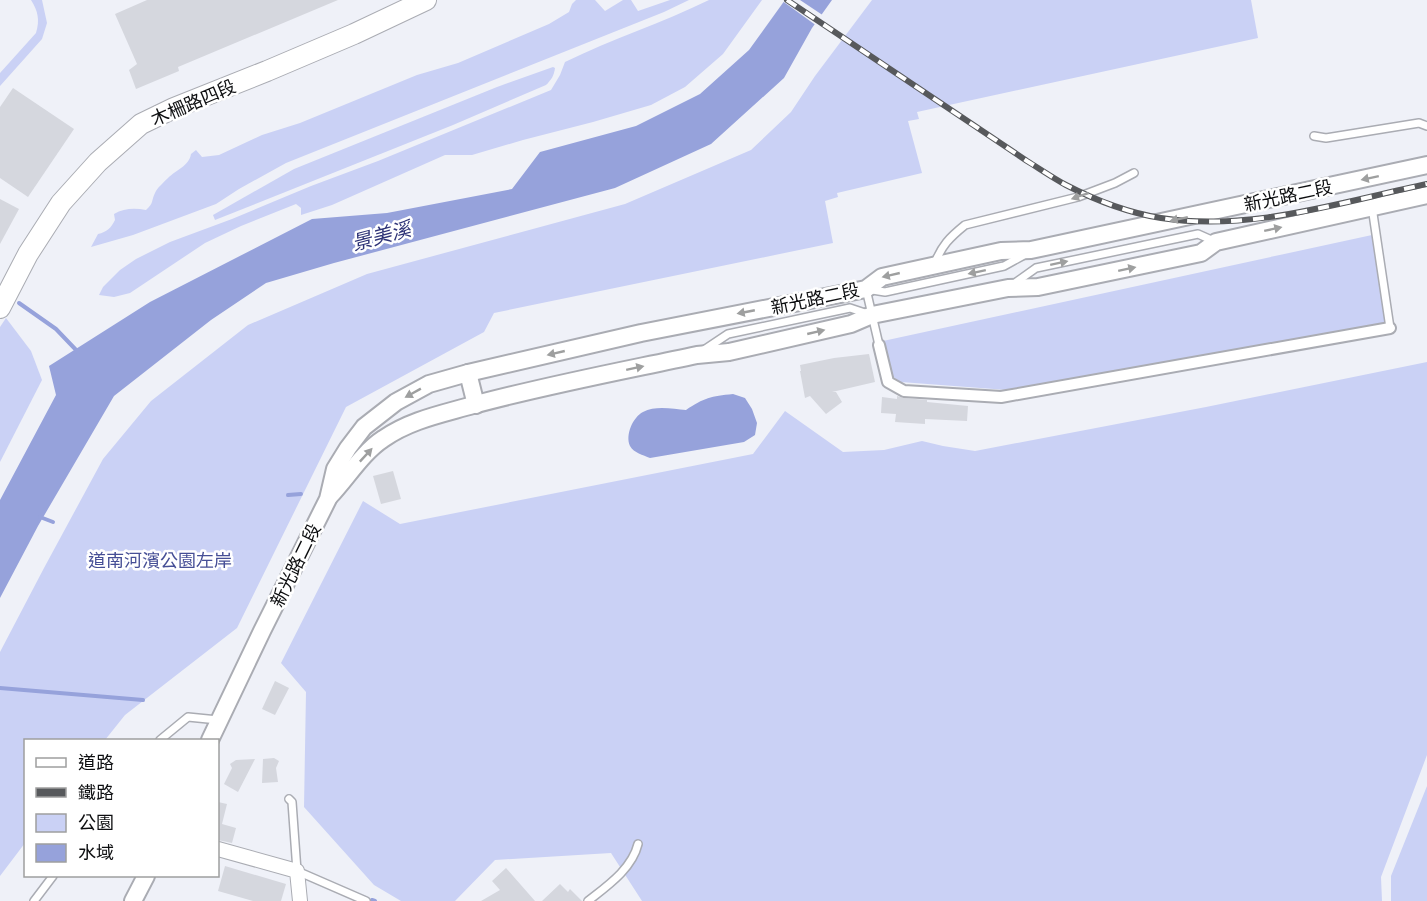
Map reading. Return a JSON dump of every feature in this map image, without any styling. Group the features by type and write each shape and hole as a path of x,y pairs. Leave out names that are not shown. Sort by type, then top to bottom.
{"main road":[{"name":"木柵路四段","path":"2,294 32,224 51,196 89,153 134,114 399,0"},
{"name":"木柵路四段","path":"2,294 61,203 98,162 141,124 426,0"}],"street":[{"name":"新光路二段","path":"211,739 328,499 335,469 364,428 396,402 429,384 641,333 866,289 882,277 1001,251 1031,250 1427,165"},
{"name":"新光路二段","path":"328,499 366,454 381,440 400,428 506,396 697,355 729,352 851,324 872,315 1008,288 1038,287 1201,253 1216,242 1427,195"},
{"path":"879,345 888,382 904,391 1000,397 1390,328"},
{"path":"468,373 476,405"},
{"path":"219,849 297,871 300,901"},
{"path":"134,901 146,877"}],"lane":[{"path":"1314,136 1326,138 1419,123 1427,126"},
{"path":"934,266 940,250 965,225 1078,197 1134,173"},
{"path":"1372,207 1390,328"},
{"path":"879,345 866,289 885,292 1004,266 1031,250"},
{"path":"162,739 188,717 221,720"},
{"path":"289,800 292,802 297,871 366,901"},
{"path":"588,901 636,856 638,844"},
{"path":"34,901 52,877"}],"green space":[{"path":"31,0 42,0 47,23 42,39 0,86 0,73 36,33 38,16"},
{"path":"576,0 595,0 605,11 623,0 631,0 638,11 670,0 689,0 286,163 216,204 133,235 91,247 98,234 106,231 112,225 115,220 114,214 130,209 146,210 159,187 185,165 196,150 202,157 219,155 262,135 300,123 417,75 458,63 549,24 569,12"},
{"path":"709,0 762,0 723,54 685,87 651,105 472,155 445,155 332,205 301,215 301,208 296,204 205,243 130,293 114,297 99,295 103,287 120,270 170,242 378,161 551,90 565,62"},
{"name":"道南河濱公園左岸","path":"872,0 1251,0 1258,38 917,112 919,119 908,121 922,173 837,193 838,197 825,201 833,243 494,313 484,332 346,407 237,628 125,715 106,739 24,739 24,844 0,876 0,652 103,459 151,401 248,325 367,274 625,204 751,150 791,112"},
{"path":"555,68 553,76 546,85 453,125 215,220 213,215 294,169 497,87"},
{"path":"1372,235 1386,322 1366,330 1007,390 901,382 889,374 883,341"},
{"path":"6,318 31,351 42,380 0,462 0,327"},
{"path":"1427,362 1427,755 1381,877 1382,901 642,901 611,853 495,860 455,901 401,901 374,885 304,807 306,692 281,663 363,501 400,524 753,454 785,411 843,452 884,450 922,441 975,451"},
{"path":"1427,786 1427,901 1391,901 1391,876"}],"water":[{"name":"景美溪","path":"785,0 832,0 812,28 784,78 711,144 615,188 266,283 211,320 114,396 38,526 0,598 0,500 56,395 49,366 150,302 312,219 387,213 512,189 540,152 636,126 700,94 749,50"},
{"path":"733,394 745,398 757,423 755,435 744,442 650,458 636,452 630,446 631,427 639,414 659,408 686,410 708,398"}],"pier":[{"path":"781,0 800,0 824,16 817,26"}],"building":[{"path":"147,0 338,0 178,67 179,71 136,89 129,70 137,64 115,14"},
{"path":"13,88 74,129 28,197 0,178 0,107"},
{"path":"0,199 19,209 0,244"},
{"path":"869,354 875,382 832,392 836,392 842,402 826,414 810,396 805,398 800,365"},
{"path":"897,396 968,406 967,421 925,419 925,424 895,422 896,414 881,413 882,397 897,399"},
{"path":"393,471 401,499 381,504 373,476"},
{"path":"275,681 289,688 275,715 262,709"},
{"path":"274,758 279,761 276,768 278,782 262,783 263,759"},
{"path":"255,759 238,792 224,784 232,768 230,764 236,760"},
{"path":"219,802 227,804 222,824 236,828 232,843 219,840"},
{"path":"225,866 286,884 281,901 253,901 218,891"},
{"path":"506,868 535,901 481,901 500,890 492,881"},
{"path":"560,884 568,892 570,889 582,901 542,901"}],"waterway":[{"path":"19,303 56,329 78,352"},
{"path":"288,495 301,494"},
{"path":"40,517 53,522"},
{"path":"0,688 143,700"}],"railway":[{"path":"787,0 1056,179 1100,201 1137,213 1195,221 1262,218 1427,184"}]}
